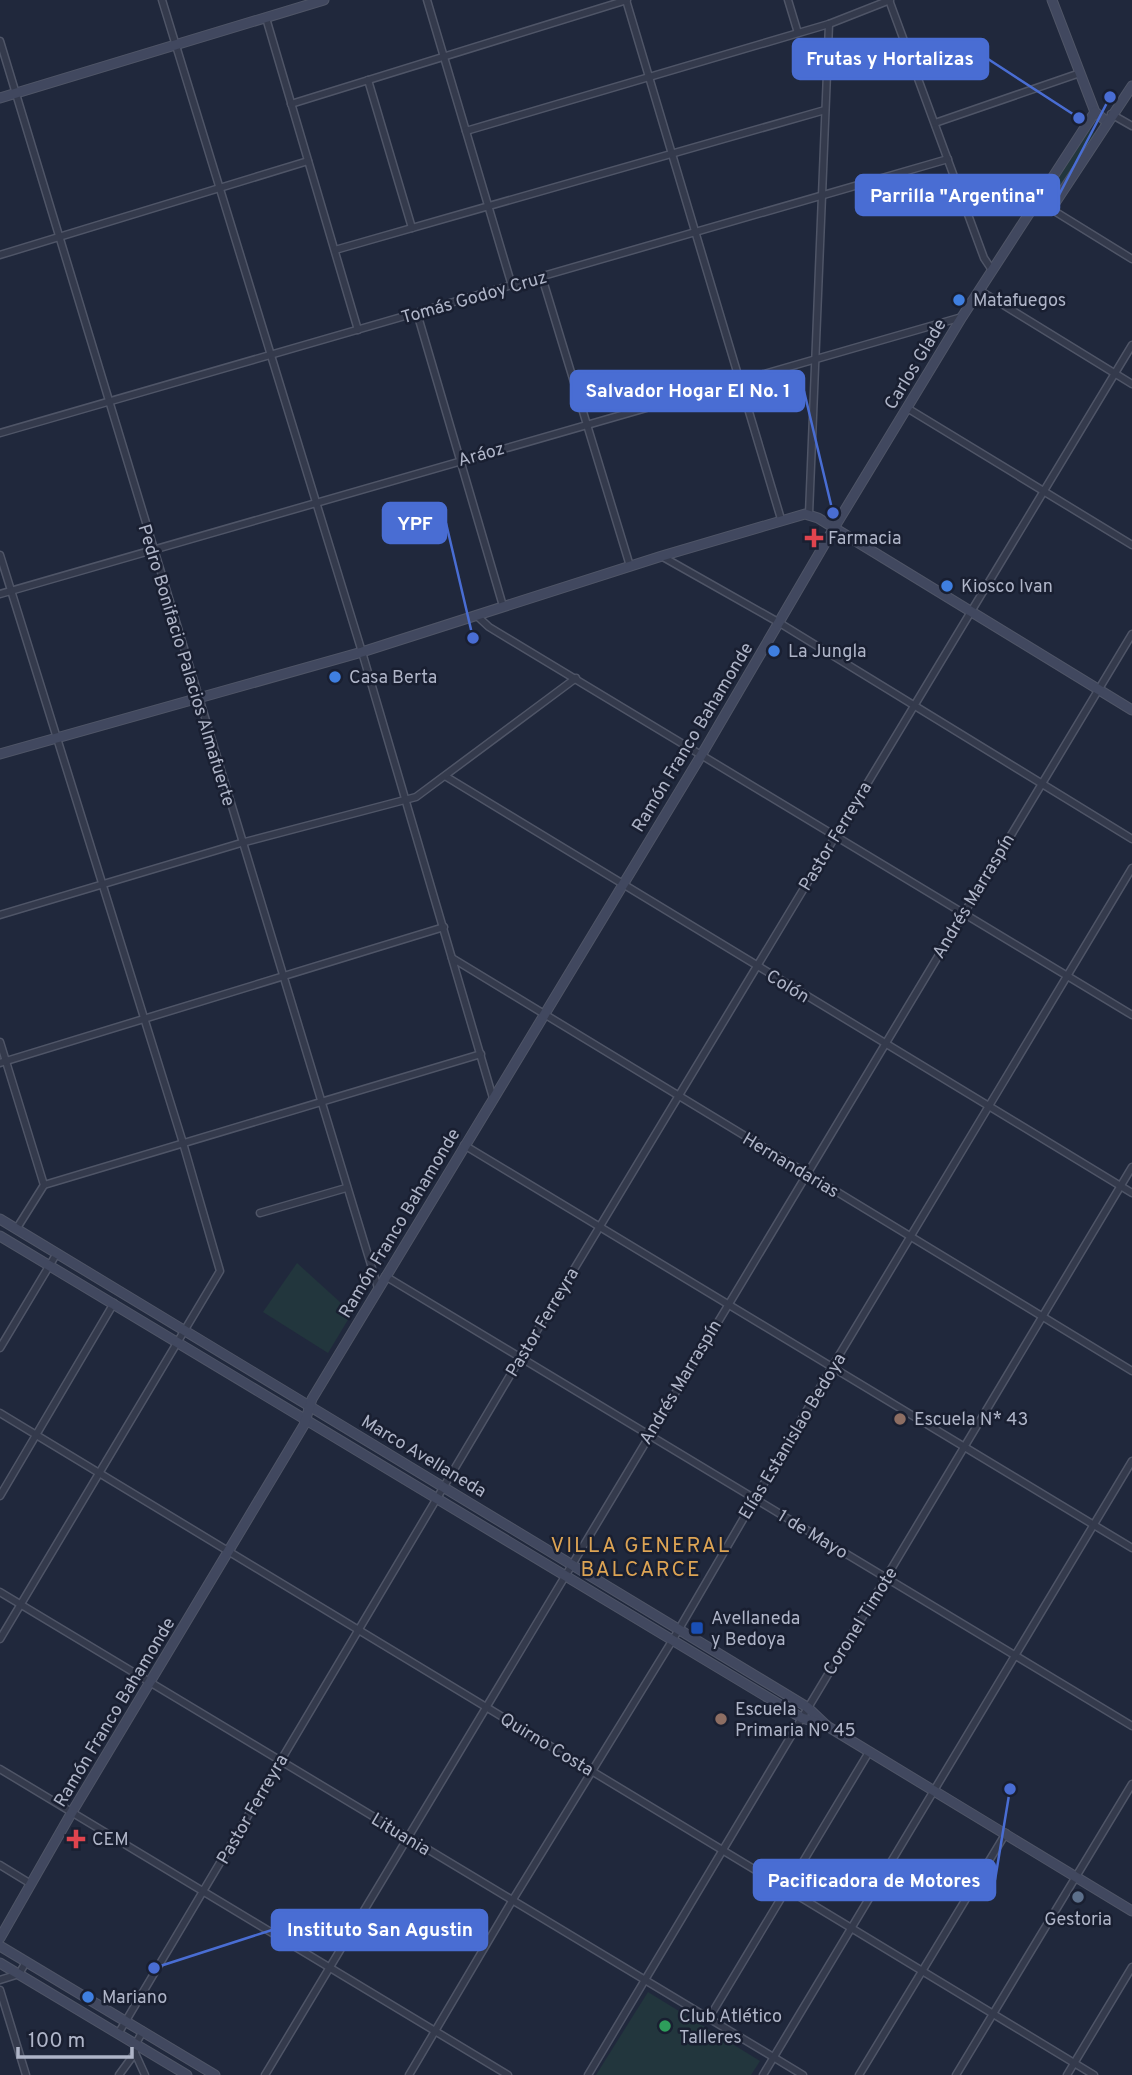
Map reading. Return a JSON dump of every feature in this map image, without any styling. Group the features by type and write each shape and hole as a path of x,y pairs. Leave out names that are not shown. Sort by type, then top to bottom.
{"street":[{"path":"162,0 222,187 270,356 407,800 493,1098"},
{"path":"0,98 323,0"},
{"path":"428,0 512,286"},
{"path":"291,104 627,0 781,519"},
{"path":"788,0 798,33"},
{"path":"466,131 829,24 890,0 984,258 992,270"},
{"path":"1052,0 1095,112 1132,126"},
{"path":"266,18 358,330"},
{"path":"808,514 829,24"},
{"name":"Pedro Bonifacio Palacios Almafuerte","path":"0,41 197,699 378,1288"},
{"path":"935,123 1080,73"},
{"path":"368,80 412,228"},
{"path":"1051,209 1132,86"},
{"path":"335,250 825,110"},
{"name":"Carlos Glade","path":"834,528 962,317 1095,112"},
{"name":"Tomás Godoy Cruz","path":"0,433 948,159"},
{"path":"0,254 308,160"},
{"path":"1037,200 1132,259"},
{"path":"542,277 630,566"},
{"path":"979,290 1132,384"},
{"path":"417,313 503,606"},
{"name":"Aráoz","path":"0,594 962,317"},
{"name":"Pastor Ferreyra","path":"118,2034 521,1357 1132,345"},
{"path":"906,408 1132,545"},
{"path":"0,754 362,652 781,519 808,514 1132,710"},
{"name":"Ramón Franco Bahamonde","path":"0,1938 306,1418 309,1406 385,1276 702,754 834,528"},
{"path":"0,555 219,1261 217,1278 0,1639"},
{"path":"662,556 778,622 1132,839"},
{"path":"477,615 489,627 702,754 834,838 1132,1015"},
{"name":"Andrés Marraspín","path":"265,2075 487,1708 648,1434 1132,634"},
{"path":"0,915 422,794 576,678"},
{"name":"Colón","path":"445,776 620,885 1132,1194"},
{"name":"Elías Estanislao Bedoya","path":"409,2075 512,1900 672,1641 832,1367 1132,868"},
{"path":"3,1062 444,927"},
{"name":"Hernandarias","path":"452,958 1132,1371"},
{"path":"0,1042 3,1062 44,1185"},
{"path":"17,1228 44,1185 481,1054"},
{"path":"464,1145 1132,1548"},
{"name":"Coronel Timote","path":"587,2075 646,1981 807,1707 966,1447 1132,1167"},
{"path":"260,1213 346,1188"},
{"name":"Marco Avellaneda","path":"0,1219 678,1628 807,1707 827,1726 1132,1910"},
{"name":"Marco Avellaneda","path":"0,1236 672,1641 802,1718 827,1726"},
{"path":"0,1348 58,1253"},
{"name":"1 de Mayo","path":"385,1276 1132,1726"},
{"path":"0,1496 114,1303"},
{"name":"Quirno Costa","path":"0,1413 1094,2075"},
{"path":"763,2075 1132,1461"},
{"name":"Lituania","path":"0,1592 803,2075"},
{"path":"709,2018 869,1752"},
{"path":"0,1769 508,2075"},
{"path":"956,2075 1132,1784"},
{"path":"859,2075 1006,1833"},
{"path":"0,1865 31,1884"},
{"path":"0,1946 215,2075"},
{"path":"0,1980 19,1974 26,1962"},
{"path":"0,1963 118,2034 135,2049 187,2075"},
{"path":"1067,2075 1132,1966"},
{"path":"0,1990 26,2075"},
{"path":"119,2075 143,2031"},
{"path":"135,2049 145,2075"}],"shaded area":[{"path":"1090,130 1097,134 1056,198 1052,198 1049,190"},
{"path":"297,1263 352,1313 328,1353 263,1312"},
{"name":"Club Atlético Talleres","path":"648,1992 760,2061 751,2075 596,2075"}],"place":[{"name":"Parrilla \"Argentina\"","path":"1110,97"},
{"name":"Frutas y Hortalizas","path":"1079,118"},
{"name":"Matafuegos","path":"959,300"},
{"name":"Salvador Hogar El No. 1","path":"833,513"},
{"name":"Farmacia","path":"814,538"},
{"name":"Kiosco Ivan","path":"947,586"},
{"name":"YPF","path":"473,638"},
{"name":"La Jungla","path":"774,651"},
{"name":"Casa Berta","path":"335,677"},
{"name":"Escuela N* 43","path":"900,1419"},
{"name":"Avellaneda y Bedoya","path":"697,1628"},
{"name":"Escuela Primaria Nº 45","path":"721,1719"},
{"name":"Pacificadora de Motores","path":"1010,1789"},
{"name":"CEM","path":"76,1839"},
{"name":"Gestoria","path":"1078,1897"},
{"name":"Instituto San Agustin","path":"154,1968"},
{"name":"Mariano","path":"88,1997"},
{"name":"Club Atlético Talleres","path":"665,2026"}],"district":[{"name":"VILLA GENERAL BALCARCE","path":"641,1557"}]}
